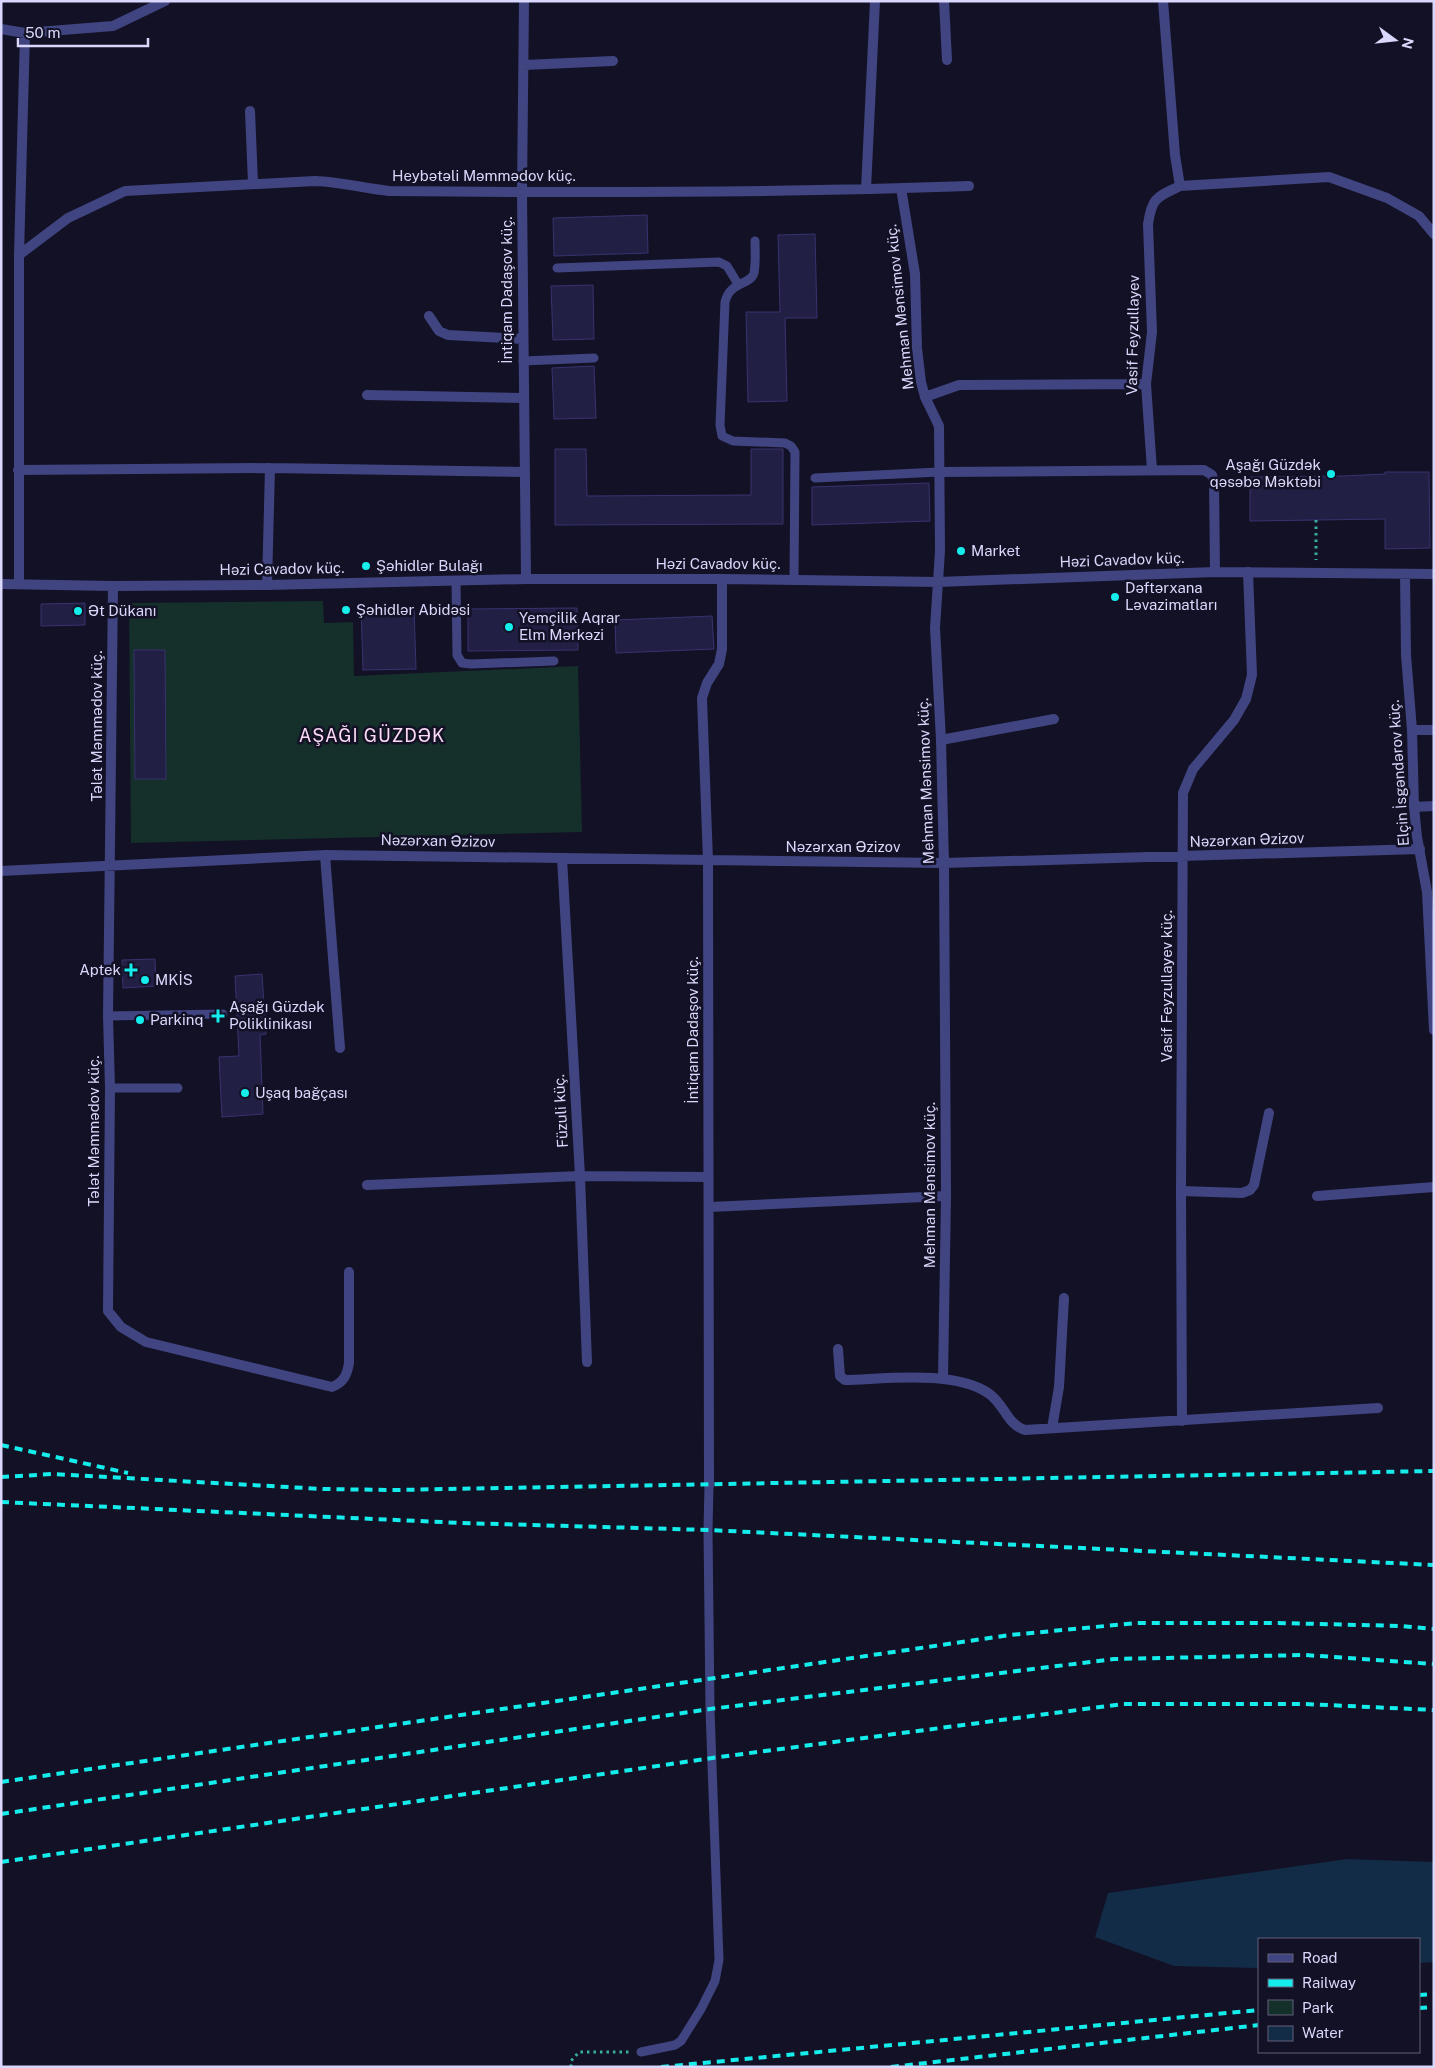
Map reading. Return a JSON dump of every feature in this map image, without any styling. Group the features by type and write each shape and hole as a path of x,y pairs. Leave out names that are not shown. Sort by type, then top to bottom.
{"street":[{"path":"1,30 25,33 113,26 165,1"},
{"name":"İntiqam Dadaşov küç.","path":"524,1 522,192 526,579"},
{"path":"866,189 876,1"},
{"path":"944,1 947,60"},
{"path":"1163,1 1175,155 1180,186 1329,177 1388,198 1419,216 1434,234"},
{"path":"19,584 19,255 25,33"},
{"path":"524,65 613,61"},
{"path":"250,110 253,183"},
{"name":"Heybətəli Məmmədov küç.","path":"19,255 68,218 125,191 316,181 341,182 389,191 522,192 866,189 969,186"},
{"name":"Vasif Feyzullayev","path":"1152,470 1146,384 1152,332 1148,224 1151,209 1158,196 1180,186"},
{"name":"Mehman Mənsimov küç.","path":"901,188 914,274 917,348 921,382 925,397 939,426 940,552 934,628 941,740 944,863 946,1196 943,1378"},
{"path":"429,316 439,331 448,335 523,339"},
{"path":"925,397 959,385 1146,384"},
{"path":"367,395 523,398"},
{"path":"18,470 270,468 524,472"},
{"path":"267,585 270,468"},
{"path":"939,472 1194,468 1204,470 1212,475 1214,481 1215,572"},
{"name":"Həzi Cavadov küç.","path":"1,584 113,586 267,585 526,579 794,579 938,582 1215,572 1434,574"},
{"name":"Vasif Feyzullayev küç.","path":"1182,1421 1183,793 1193,770 1234,720 1246,699 1252,675 1248,572"},
{"name":"Elçin İsgəndərov küç.","path":"1405,574 1406,655 1412,730 1414,807 1427,892 1434,1030"},
{"name":"İntiqam Dadaşov küç.","path":"709,1485 708,861 702,698 707,683 719,664 722,649 722,579"},
{"name":"Tələt Məmmədov küç.","path":"113,586 108,1016 110,1088 108,1311 121,1327 146,1342 332,1387 341,1384 347,1374 349,1362 349,1272"},
{"path":"941,740 1054,719"},
{"path":"1412,730 1434,730"},
{"path":"1414,807 1434,806"},
{"name":"Nəzərxan Əzizov","path":"1,871 326,855 944,863 1420,849"},
{"path":"326,855 340,1048"},
{"name":"Füzuli küç.","path":"562,858 580,1176 587,1362"},
{"path":"1181,1192 1242,1193 1250,1190 1254,1185 1269,1113"},
{"path":"367,1185 580,1176 708,1177"},
{"path":"1317,1196 1434,1187"},
{"path":"710,1207 946,1196"},
{"path":"1052,1428 1059,1387 1064,1298"},
{"path":"838,1349 840,1376 845,1380 943,1378 988,1392 999,1402 1012,1423 1025,1430 1378,1408"}],"lane":[{"path":"755,241 754,274 750,279 738,284 727,292 725,302 720,426 722,436 733,441 785,443 791,446 795,452 794,579"},
{"path":"557,268 719,262 726,266 738,284"},
{"path":"523,361 594,358"},
{"path":"815,478 939,472"},
{"path":"456,581 457,656 462,662 471,664 554,661"},
{"path":"108,1016 223,1014"},
{"path":"110,1088 178,1088"},
{"path":"640,2052 675,2045 681,2041 701,2010 715,1981 719,1960 710,1709 709,1485"}],"path":[{"path":"1316,520 1316,573"},
{"path":"571,2067 571,2061 579,2052 640,2052"}],"green space":[{"path":"323,601 324,623 353,622 354,676 578,666 582,832 131,843 129,603"}],"water":[{"path":"1347,1859 1434,1862 1434,1962 1420,1963 1420,1938 1258,1938 1258,1968 1174,1966 1095,1937 1108,1893"}],"building":[{"path":"647,215 648,253 554,256 553,218"},
{"path":"815,234 817,318 785,318 787,401 748,402 746,312 780,312 778,235"},
{"path":"593,285 594,339 553,340 551,286"},
{"path":"594,366 596,418 554,419 552,368"},
{"path":"555,449 586,449 587,496 751,495 751,449 783,449 783,524 555,525"},
{"path":"1385,472 1429,472 1430,548 1385,549 1385,519 1250,521 1250,477 1343,476 1385,474"},
{"path":"929,483 930,521 812,525 812,487"},
{"path":"85,603 85,625 41,626 41,604"},
{"path":"414,607 416,669 363,670 361,608"},
{"path":"577,608 578,650 468,651 468,609"},
{"path":"712,616 714,649 616,653 615,620"},
{"path":"134,650 165,650 166,779 135,779"},
{"path":"155,959 156,986 123,988 122,960"},
{"path":"262,974 266,1034 260,1035 263,1114 222,1117 219,1057 239,1056 235,976"}],"railway":[{"path":"1,1445 128,1473"},
{"path":"1,1477 53,1474 323,1489 394,1490 1434,1471"},
{"path":"1,1502 462,1523 708,1530 1434,1565"},
{"path":"1,1782 1010,1635 1137,1623 1278,1623 1402,1626 1434,1629"},
{"path":"1,1814 710,1709 1114,1659 1305,1655 1434,1664"},
{"path":"1,1862 712,1758 1123,1704 1305,1704 1434,1710"},
{"path":"1420,1995 1434,1994"},
{"path":"1420,2008 1434,2007"},
{"path":"661,2067 1258,2010"},
{"path":"891,2067 1258,2025"}],"place":[{"name":"Aşağı Güzdək qəsəbə Məktəbi","path":"1331,474"},
{"name":"Market","path":"961,551"},
{"name":"Şəhidlər Bulağı","path":"366,566"},
{"name":"Dəftərxana Ləvazimatları","path":"1115,597"},
{"name":"Şəhidlər Abidəsi","path":"346,610"},
{"name":"Ət Dükanı","path":"78,611"},
{"name":"Yemçilik Aqrar Elm Mərkəzi","path":"509,627"},
{"name":"Aptek","path":"131,970"},
{"name":"MKİS","path":"145,980"},
{"name":"Aşağı Güzdək Poliklinikası","path":"218,1016"},
{"name":"Parkinq","path":"140,1020"},
{"name":"Uşaq bağçası","path":"245,1093"}],"district":[{"name":"AŞAĞI GÜZDƏK","path":"372,736"}]}
